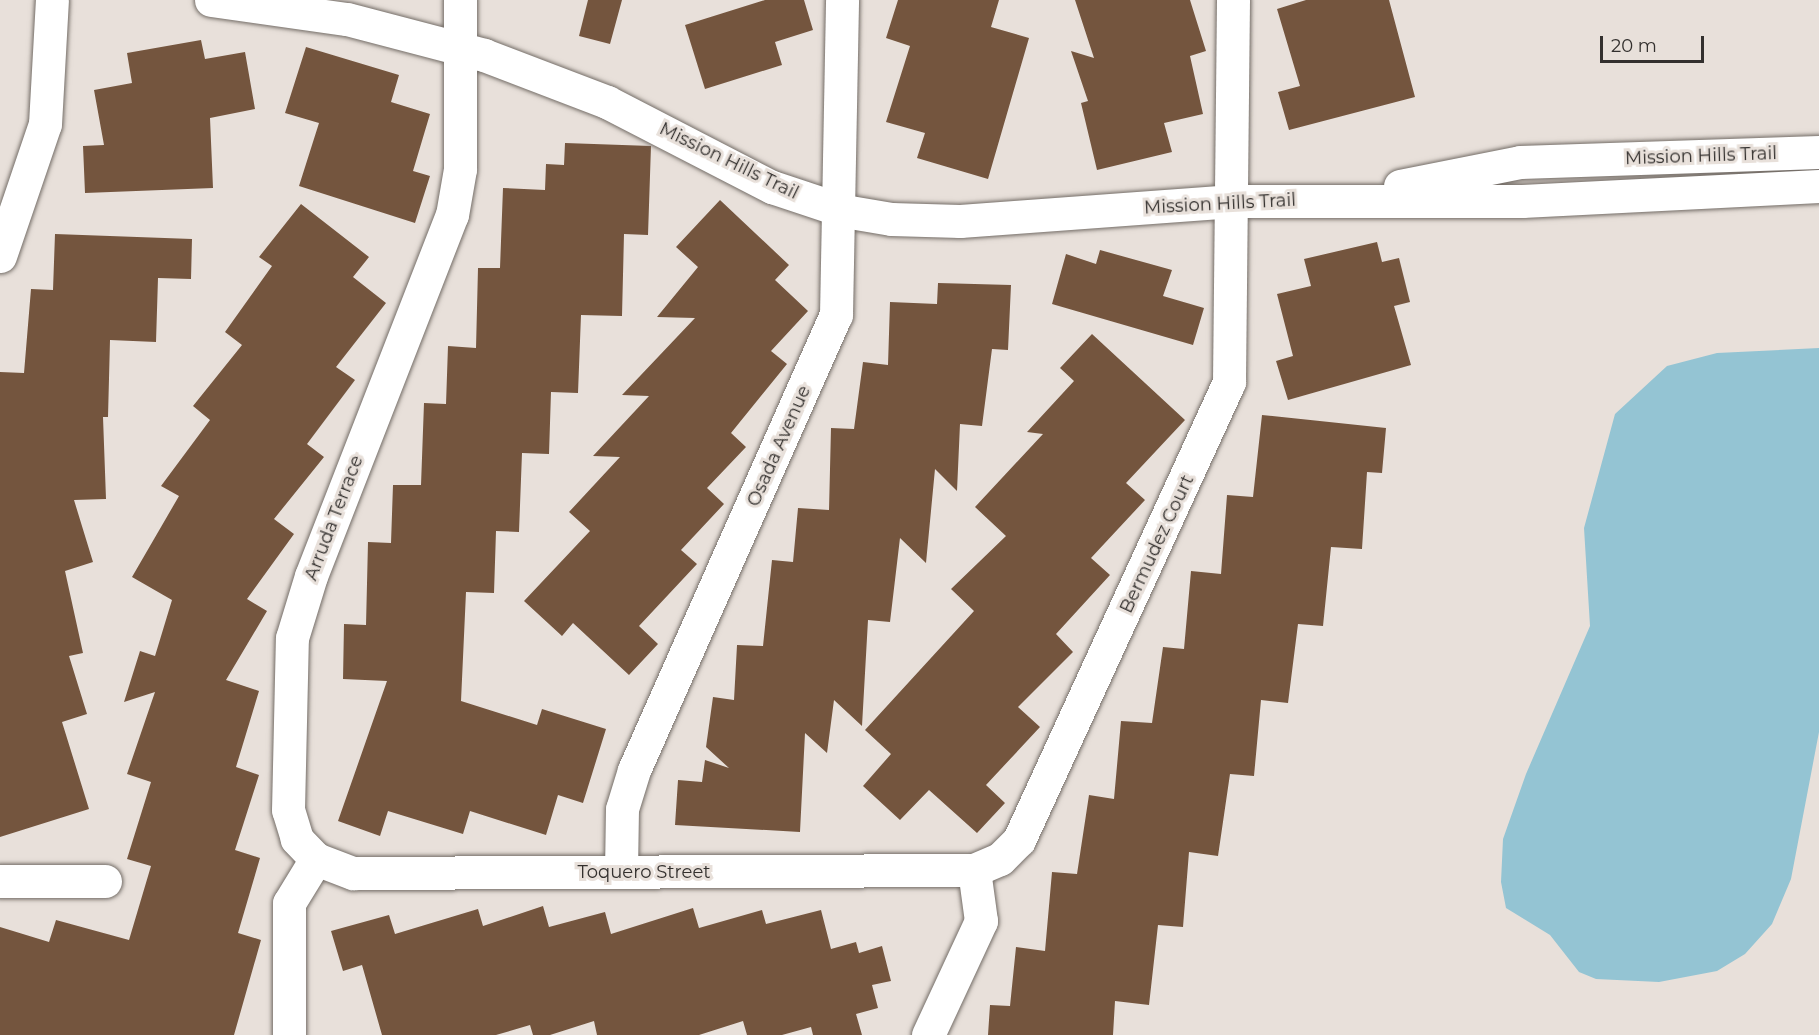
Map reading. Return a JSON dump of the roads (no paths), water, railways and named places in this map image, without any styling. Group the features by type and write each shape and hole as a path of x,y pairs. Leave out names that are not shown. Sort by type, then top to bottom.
{"street":[{"path":"0,256 45,124 52,0"},
{"name":"Mission Hills Trail","path":"212,0 336,17 460,47 566,84 772,187 841,209 947,222 1233,201 1335,198 1521,201 1819,186"},
{"name":"Arruda Terrace","path":"316,859 297,839 288,810 288,681 294,626 450,224 459,185 460,0"},
{"name":"Osada Avenue","path":"621,872 621,822 631,777 834,321 841,285 842,0"},
{"name":"Bermudez Court","path":"974,870 1000,859 1019,840 1224,398 1233,342 1233,0"},
{"name":"Mission Hills Trail","path":"1335,198 1521,162 1819,152"},
{"path":"289,1035 289,903 316,859"},
{"name":"Toquero Street","path":"316,859 353,873 974,870"},
{"path":"928,1035 981,921 974,870"},
{"path":"0,881 105,881"}],"water":[{"path":"1819,348 1819,732 1791,879 1772,924 1745,954 1717,971 1659,982 1596,979 1579,972 1550,935 1506,908 1501,882 1503,839 1526,774 1590,626 1584,528 1615,414 1667,366 1717,353"}]}
